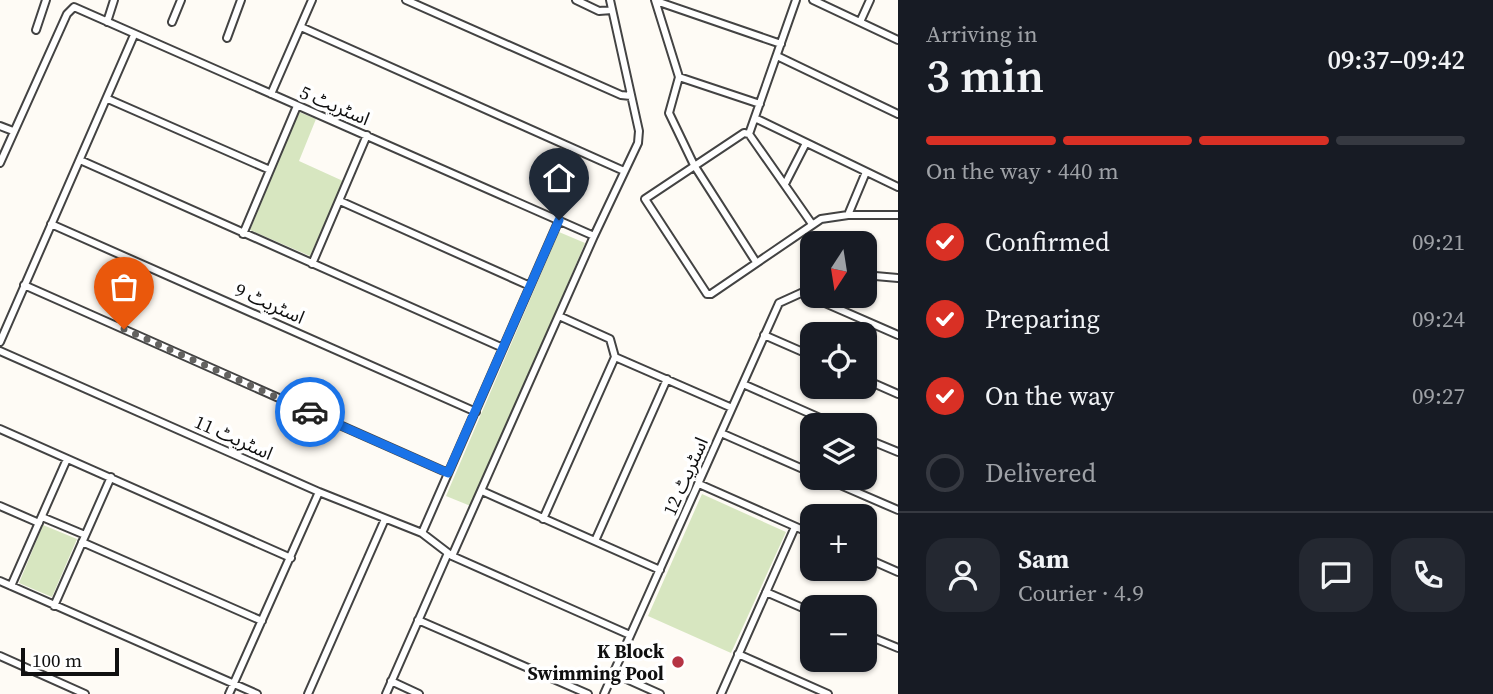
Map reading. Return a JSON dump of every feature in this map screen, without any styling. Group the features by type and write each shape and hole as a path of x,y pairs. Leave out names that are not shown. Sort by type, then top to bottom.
{"street":[{"path":"36,30 46,0"},
{"path":"107,22 114,0"},
{"path":"172,22 181,0"},
{"path":"227,38 241,0"},
{"path":"271,94 312,0"},
{"path":"406,0 621,95 631,96"},
{"path":"576,0 600,11 612,10"},
{"path":"386,694 418,620 482,491 639,139 610,0"},
{"path":"655,0 781,44"},
{"path":"655,0 679,77 668,113 694,165 756,262"},
{"path":"749,134 796,0"},
{"path":"813,0 898,40"},
{"path":"860,22 870,0"},
{"name":"اسٹریٹ 5","path":"13,131 67,14 74,7 594,236"},
{"path":"301,27 624,171"},
{"path":"0,342 134,35"},
{"path":"777,56 898,114"},
{"path":"679,77 760,104"},
{"path":"108,99 270,170"},
{"path":"243,234 297,106"},
{"path":"755,118 898,187"},
{"path":"0,125 13,131 0,163"},
{"path":"812,224 749,134 744,133 644,202 707,294 711,294 812,224 828,217 898,215"},
{"path":"312,264 367,135"},
{"path":"785,184 806,143"},
{"path":"80,160 503,348"},
{"path":"848,215 866,172"},
{"path":"340,201 530,286"},
{"path":"422,533 559,220"},
{"name":"اسٹریٹ 9","path":"51,224 476,412"},
{"path":"877,276 898,278"},
{"path":"24,285 448,473"},
{"name":"اسٹریٹ 12","path":"604,694 779,303 800,294"},
{"path":"836,308 898,335"},
{"path":"543,519 615,357 610,339 559,316"},
{"path":"764,335 800,351"},
{"name":"اسٹریٹ 11","path":"0,351 319,492 422,533 450,554 630,635"},
{"path":"615,357 732,408"},
{"path":"595,541 667,379"},
{"path":"743,384 809,413"},
{"path":"877,385 898,394"},
{"path":"0,429 290,558"},
{"path":"721,433 800,468"},
{"path":"877,443 898,452"},
{"path":"11,586 67,458"},
{"path":"54,606 111,477"},
{"path":"699,484 800,529"},
{"path":"852,490 898,510"},
{"path":"482,491 660,570"},
{"path":"229,694 319,492"},
{"path":"0,506 84,539 262,621"},
{"path":"308,694 386,519"},
{"path":"721,694 795,527"},
{"path":"877,563 898,572"},
{"path":"0,581 257,694"},
{"path":"766,592 800,607"},
{"path":"418,620 588,694"},
{"path":"877,639 898,648"},
{"path":"738,654 828,694"},
{"path":"0,656 85,694"},
{"path":"613,673 660,694"},
{"path":"391,681 419,694"}],"green space":[{"path":"299,112 316,119 299,161 343,181 310,256 250,230"},
{"path":"559,232 585,243 473,507 446,496"},
{"path":"702,494 786,532 731,653 648,616"},
{"path":"43,525 77,539 52,597 19,583"}],"way so far":[{"path":"124,329 310,412"}],"place":[{"name":"K Block Swimming Pool","path":"678,662"}],"route":[{"path":"310,412 448,473 559,220"}]}
